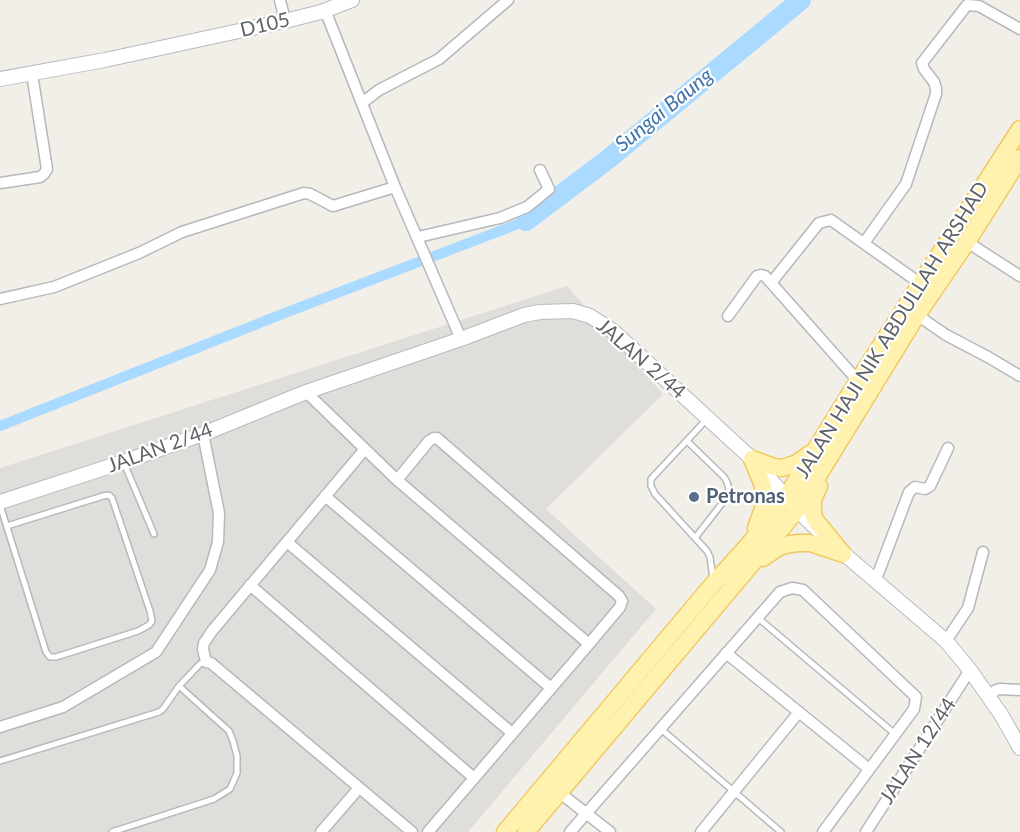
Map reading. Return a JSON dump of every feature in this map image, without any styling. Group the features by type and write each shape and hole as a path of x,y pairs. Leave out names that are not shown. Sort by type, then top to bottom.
{"main road":[{"name":"JALAN HAJI NIK ABDULLAH ARSHAD","path":"525,832 797,510 858,381 1020,129"},
{"name":"JALAN HAJI NIK ABDULLAH ARSHAD","path":"505,832 750,543 823,453 967,242 1020,158"},
{"path":"752,459 774,466 789,467 823,453"},
{"path":"823,453 812,508 816,521 843,554"},
{"path":"750,543 765,498 762,483 752,459"},
{"path":"748,569 779,547 790,544 810,543 843,554"}],"street":[{"path":"280,0 285,21"},
{"name":"D105","path":"0,80 285,21 352,0"},
{"path":"362,103 379,90 439,58 508,0"},
{"path":"864,243 906,184 936,94 934,82 922,63 967,5 979,6 1020,29"},
{"path":"325,10 395,187 461,339"},
{"path":"0,183 40,177 47,169 32,74"},
{"path":"418,237 500,218 527,207 549,189 540,170"},
{"path":"0,299 54,287 139,253 182,232 304,194 310,194 333,206 395,187"},
{"path":"771,283 819,223 831,220 921,284"},
{"path":"967,242 1020,276"},
{"path":"728,316 757,276 765,276 858,381"},
{"name":"JALAN 2/44","path":"0,503 203,434 306,392 524,315 573,311 590,316 613,331 752,459 797,510 843,554 946,641 970,670 1002,716 1020,748"},
{"path":"917,315 946,335 1020,376"},
{"path":"306,392 397,480 589,644"},
{"path":"0,728 63,707 156,652 210,570 218,542 219,513 203,434"},
{"path":"397,480 429,441 434,438 440,440 622,601 620,607 589,644 428,832"},
{"path":"876,582 909,492 915,487 925,489 930,486 948,448"},
{"path":"365,449 250,585 205,641 203,647 206,662 211,663 412,832"},
{"path":"325,496 551,688"},
{"path":"287,542 512,733"},
{"path":"946,641 968,608 983,552"},
{"path":"250,585 474,778"},
{"path":"570,832 780,592 792,588 803,590 916,697 914,709 823,832"},
{"path":"726,653 869,769"},
{"name":"JALAN 12/44","path":"866,832 970,670"},
{"path":"988,696 996,690 1019,688"},
{"path":"701,832 799,712"},
{"path":"321,832 359,788"},
{"path":"560,793 610,832"}],"lane":[{"path":"708,418 651,479 651,486 655,494 711,557 713,584"},
{"path":"687,441 724,477 729,489 727,497 695,538"},
{"path":"123,462 154,534"},
{"path":"0,503 7,526 46,652 50,657 138,631 152,621 137,568 109,495 7,526"},
{"path":"758,617 895,734"},
{"path":"0,761 159,712 163,710 179,686 200,664 206,662"},
{"path":"112,832 214,799 230,789 237,773 237,756 229,731 179,686"},
{"path":"661,729 781,832"}],"shaded area":[{"path":"567,286 663,394 546,509 656,609 468,832 0,832 0,468"}],"waterway":[{"name":"Sungai Baung","path":"526,221 607,160 801,0"},
{"path":"0,426 290,311 526,221"}],"place":[{"name":"Petronas","path":"694,497"}]}
